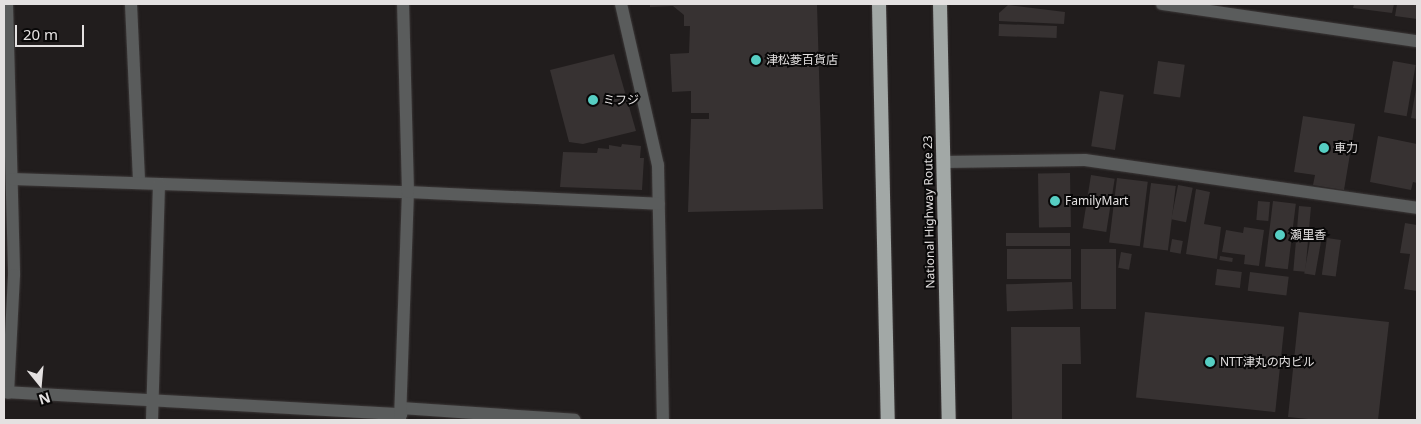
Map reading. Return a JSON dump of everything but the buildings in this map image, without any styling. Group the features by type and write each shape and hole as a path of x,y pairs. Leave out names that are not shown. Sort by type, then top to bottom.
{"highway":[{"path":"879,4 888,420"},
{"name":"National Highway Route 23","path":"940,4 949,420"}],"street":[{"path":"7,4 14,275 6,392 401,414 575,420"},
{"path":"131,4 139,183"},
{"path":"401,414 408,192 403,4"},
{"path":"620,4 653,136 658,165 663,420"},
{"path":"1162,4 1417,42"},
{"path":"943,162 1085,160 1417,208"},
{"path":"12,179 408,192 659,204"},
{"path":"152,420 159,184"}],"place":[{"name":"津松菱百貨店","path":"756,60"},
{"name":"ミフジ","path":"593,100"},
{"name":"車力","path":"1324,148"},
{"name":"FamilyMart","path":"1055,201"},
{"name":"瀬里香","path":"1280,235"},
{"name":"NTT津丸の内ビル","path":"1210,362"}]}
